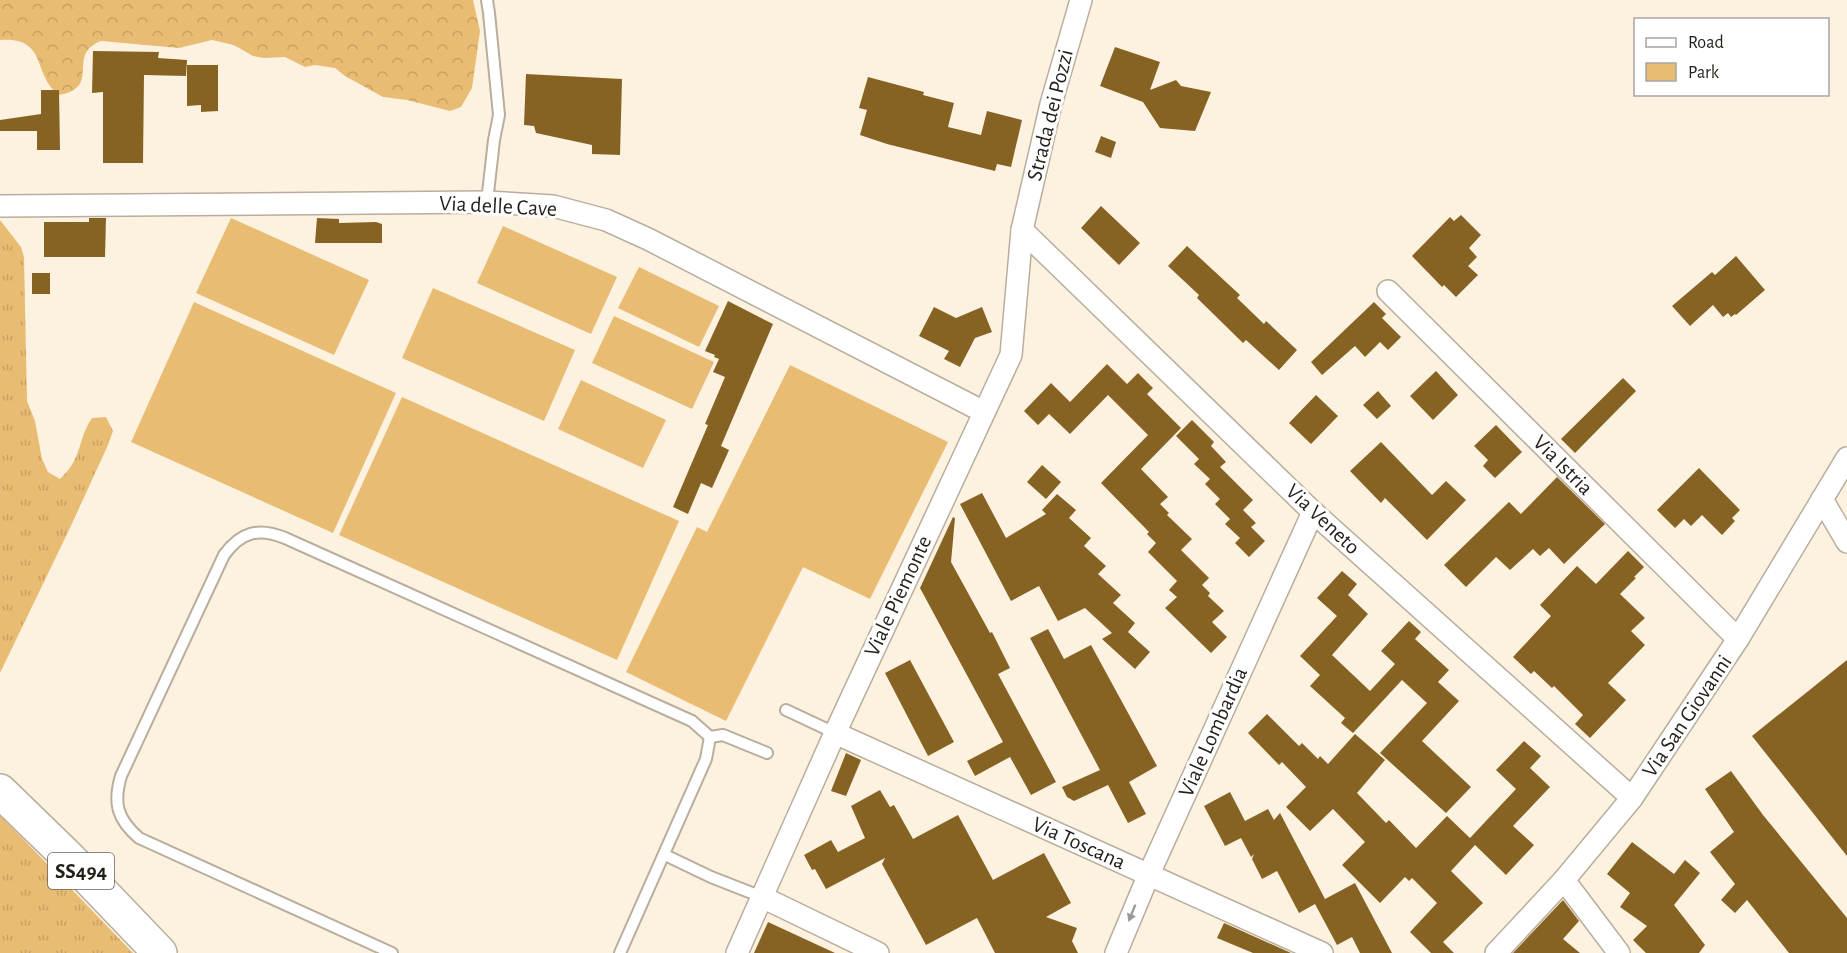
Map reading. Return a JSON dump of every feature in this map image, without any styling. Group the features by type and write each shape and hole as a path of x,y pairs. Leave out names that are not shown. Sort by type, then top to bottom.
{"main road":[{"name":"SS494","path":"0,791 69,858 160,953"}],"street":[{"name":"Strada dei Pozzi","path":"1022,230 1051,104 1081,0"},
{"name":"Via delle Cave","path":"0,206 487,202 553,206 606,220 648,239 984,412"},
{"name":"Viale Piemonte","path":"737,953 835,733 1011,356 1022,230"},
{"name":"Via Veneto","path":"1022,230 1314,512 1632,798"},
{"name":"Via Istria","path":"1388,291 1738,639"},
{"name":"Via San Giovanni","path":"1496,953 1564,880 1632,798 1738,639 1847,458"},
{"path":"1822,499 1847,542"},
{"name":"Viale Lombardia","path":"1116,953 1149,874 1314,512"},
{"name":"Via Toscana","path":"835,733 1323,953"},
{"path":"1564,880 1619,953"},
{"path":"762,897 878,953"}],"lane":[{"path":"487,0 499,115 487,202"},
{"path":"392,953 139,838 128,828 121,817 117,803 117,789 121,776 224,555 232,544 244,536 258,532 272,532 692,721 710,737"},
{"path":"786,710 835,733"},
{"path":"710,737 723,735 767,753"},
{"path":"620,953 706,759 710,737"},
{"path":"665,855 711,877 762,897"}],"green space":[{"path":"0,0 473,0 480,31 472,88 461,107 450,111 407,100 383,97 335,68 315,65 305,67 285,57 253,56 234,45 212,40 179,48 101,41 85,54 79,85 72,91 59,95 45,77 33,50 26,44 15,40 0,40"},
{"path":"231,218 369,280 334,355 196,293"},
{"path":"0,220 21,247 24,257 27,401 35,421 42,459 48,472 60,479 73,464 92,418 106,417 113,431 69,530 0,673"},
{"path":"503,226 617,277 591,334 477,283"},
{"path":"639,267 719,306 699,347 618,308"},
{"path":"433,288 575,350 544,421 402,358"},
{"path":"194,302 396,393 333,533 131,442"},
{"path":"614,316 714,362 692,409 592,363"},
{"path":"790,365 948,442 870,599 803,567 726,721 626,672 697,527 707,532"},
{"path":"581,380 666,420 643,468 558,429"},
{"path":"402,397 679,521 617,660 339,535"},
{"path":"0,815 133,953 0,953"}],"building":[{"path":"1115,47 1160,62 1150,90 1176,80 1181,86 1211,92 1195,131 1160,128 1143,102 1100,86"},
{"path":"93,51 159,52 158,58 187,60 186,76 144,75 143,163 103,163 103,92 92,93"},
{"path":"187,65 218,65 218,111 201,112 201,105 187,106"},
{"path":"526,74 622,79 620,155 592,154 592,145 536,133 534,126 524,125"},
{"path":"868,77 924,92 923,95 954,103 948,127 981,135 987,111 1022,120 1011,167 997,164 995,171 860,135 867,110 859,108"},
{"path":"41,90 59,90 60,150 37,150 37,131 0,131 0,120 41,114"},
{"path":"1101,136 1116,142 1111,158 1095,152"},
{"path":"1101,206 1140,243 1119,265 1081,228"},
{"path":"1461,215 1481,235 1469,248 1477,257 1468,266 1478,275 1456,297 1444,285 1442,287 1412,256 1450,217 1454,221"},
{"path":"89,218 106,218 105,257 44,257 44,222 89,222"},
{"path":"317,218 339,219 339,223 376,222 382,224 382,243 315,243"},
{"path":"1187,246 1240,295 1237,298 1264,324 1266,321 1297,350 1279,370 1246,340 1243,343 1197,298 1199,295 1168,266"},
{"path":"1736,256 1765,290 1736,315 1731,317 1728,313 1723,317 1713,305 1690,326 1672,306 1712,272 1715,275"},
{"path":"32,273 50,273 50,294 32,294"},
{"path":"728,301 773,324 721,446 729,450 712,488 701,483 688,514 673,507 708,425 705,424 725,377 713,372 719,359 705,351"},
{"path":"1374,302 1386,314 1382,318 1401,337 1388,350 1380,342 1365,357 1355,346 1322,375 1311,362"},
{"path":"934,307 956,318 982,307 992,332 975,338 960,367 944,359 949,351 919,336"},
{"path":"1107,364 1127,384 1138,373 1153,388 1147,394 1181,428 1141,469 1168,497 1160,504 1169,513 1167,515 1192,539 1181,550 1209,578 1202,585 1210,593 1208,596 1224,611 1212,622 1227,637 1211,653 1165,608 1177,597 1169,590 1177,581 1148,552 1156,543 1147,534 1149,532 1101,483 1148,435 1108,395 1070,434 1049,414 1038,425 1024,411 1051,383 1070,402"},
{"path":"1436,371 1458,395 1433,420 1410,396"},
{"path":"1623,378 1636,391 1575,453 1561,439"},
{"path":"1378,391 1391,406 1377,419 1363,405"},
{"path":"1316,395 1338,416 1311,444 1289,423"},
{"path":"1192,420 1214,442 1211,446 1226,462 1220,467 1253,500 1243,510 1256,523 1251,527 1265,541 1249,557 1235,543 1240,538 1225,524 1230,519 1215,504 1220,499 1205,484 1210,479 1194,464 1199,459 1176,436"},
{"path":"1496,425 1522,452 1495,478 1483,466 1488,460 1474,446"},
{"path":"1381,442 1432,495 1446,481 1466,500 1427,540 1385,498 1381,503 1350,471"},
{"path":"1042,465 1061,482 1046,499 1027,482"},
{"path":"1699,468 1740,510 1732,518 1735,521 1722,535 1702,515 1691,526 1684,519 1675,528 1657,510"},
{"path":"1557,477 1605,524 1564,564 1549,548 1540,556 1533,549 1510,570 1496,557 1466,587 1444,565 1509,502 1521,514"},
{"path":"982,493 1006,538 1046,514 1042,510 1057,494 1076,510 1069,518 1091,538 1084,546 1106,566 1098,574 1121,595 1113,603 1135,623 1128,632 1150,652 1135,669 1102,639 1112,633 1085,608 1058,621 1039,586 1011,601 960,504"},
{"path":"953,517 955,518 951,562 1010,668 998,674 1056,782 1031,795 1010,757 975,776 967,761 1003,742 920,588"},
{"path":"1628,551 1644,567 1620,594 1645,618 1631,631 1645,645 1608,683 1626,700 1590,738 1575,724 1583,715 1554,686 1552,688 1534,671 1531,674 1513,657 1551,616 1540,605 1577,566 1596,584"},
{"path":"1342,571 1357,584 1348,595 1368,614 1332,655 1370,691 1395,664 1381,651 1409,621 1421,632 1415,639 1449,670 1438,682 1459,701 1422,741 1471,787 1446,813 1380,753 1427,703 1402,680 1353,733 1341,723 1345,718 1310,686 1320,675 1300,656 1337,616 1317,598"},
{"path":"1048,629 1064,659 1091,645 1157,766 1129,782 1146,814 1128,823 1108,785 1074,801 1067,797 1062,787 1100,770 1030,638"},
{"path":"910,660 954,742 928,756 885,673"},
{"path":"1847,660 1847,856 1752,736"},
{"path":"1267,714 1299,746 1302,743 1318,759 1320,756 1328,764 1355,734 1385,760 1357,793 1386,823 1389,820 1416,848 1447,816 1470,838 1516,789 1496,770 1524,741 1541,756 1530,768 1550,787 1513,826 1534,845 1506,875 1475,845 1451,871 1483,903 1443,942 1454,953 1431,953 1410,932 1437,903 1412,878 1409,881 1405,877 1380,903 1342,865 1365,842 1333,809 1310,831 1286,807 1306,787 1282,762 1279,765 1248,733"},
{"path":"846,753 861,760 846,796 831,791"},
{"path":"1731,771 1763,815 1847,918 1847,953 1789,953 1747,900 1735,913 1721,900 1735,884 1710,852 1734,832 1705,789"},
{"path":"880,790 890,807 894,805 913,839 958,815 993,880 1044,853 1071,903 1046,917 1077,928 1072,941 1078,953 995,953 977,918 926,945 882,864 885,858 826,889 804,855 831,840 838,852 865,838 851,806"},
{"path":"1230,792 1245,821 1268,809 1274,820 1280,813 1325,899 1355,883 1392,953 1360,953 1352,937 1337,945 1315,904 1299,913 1277,871 1262,879 1252,859 1254,854 1251,857 1241,838 1225,846 1204,806"},
{"path":"1632,842 1674,874 1685,860 1700,873 1674,905 1705,945 1699,953 1646,953 1633,940 1647,926 1620,907 1630,893 1607,874"},
{"path":"1563,900 1579,921 1563,939 1580,953 1513,953"},
{"path":"768,922 835,953 754,953"},
{"path":"1224,923 1291,953 1253,953 1217,938"}]}
